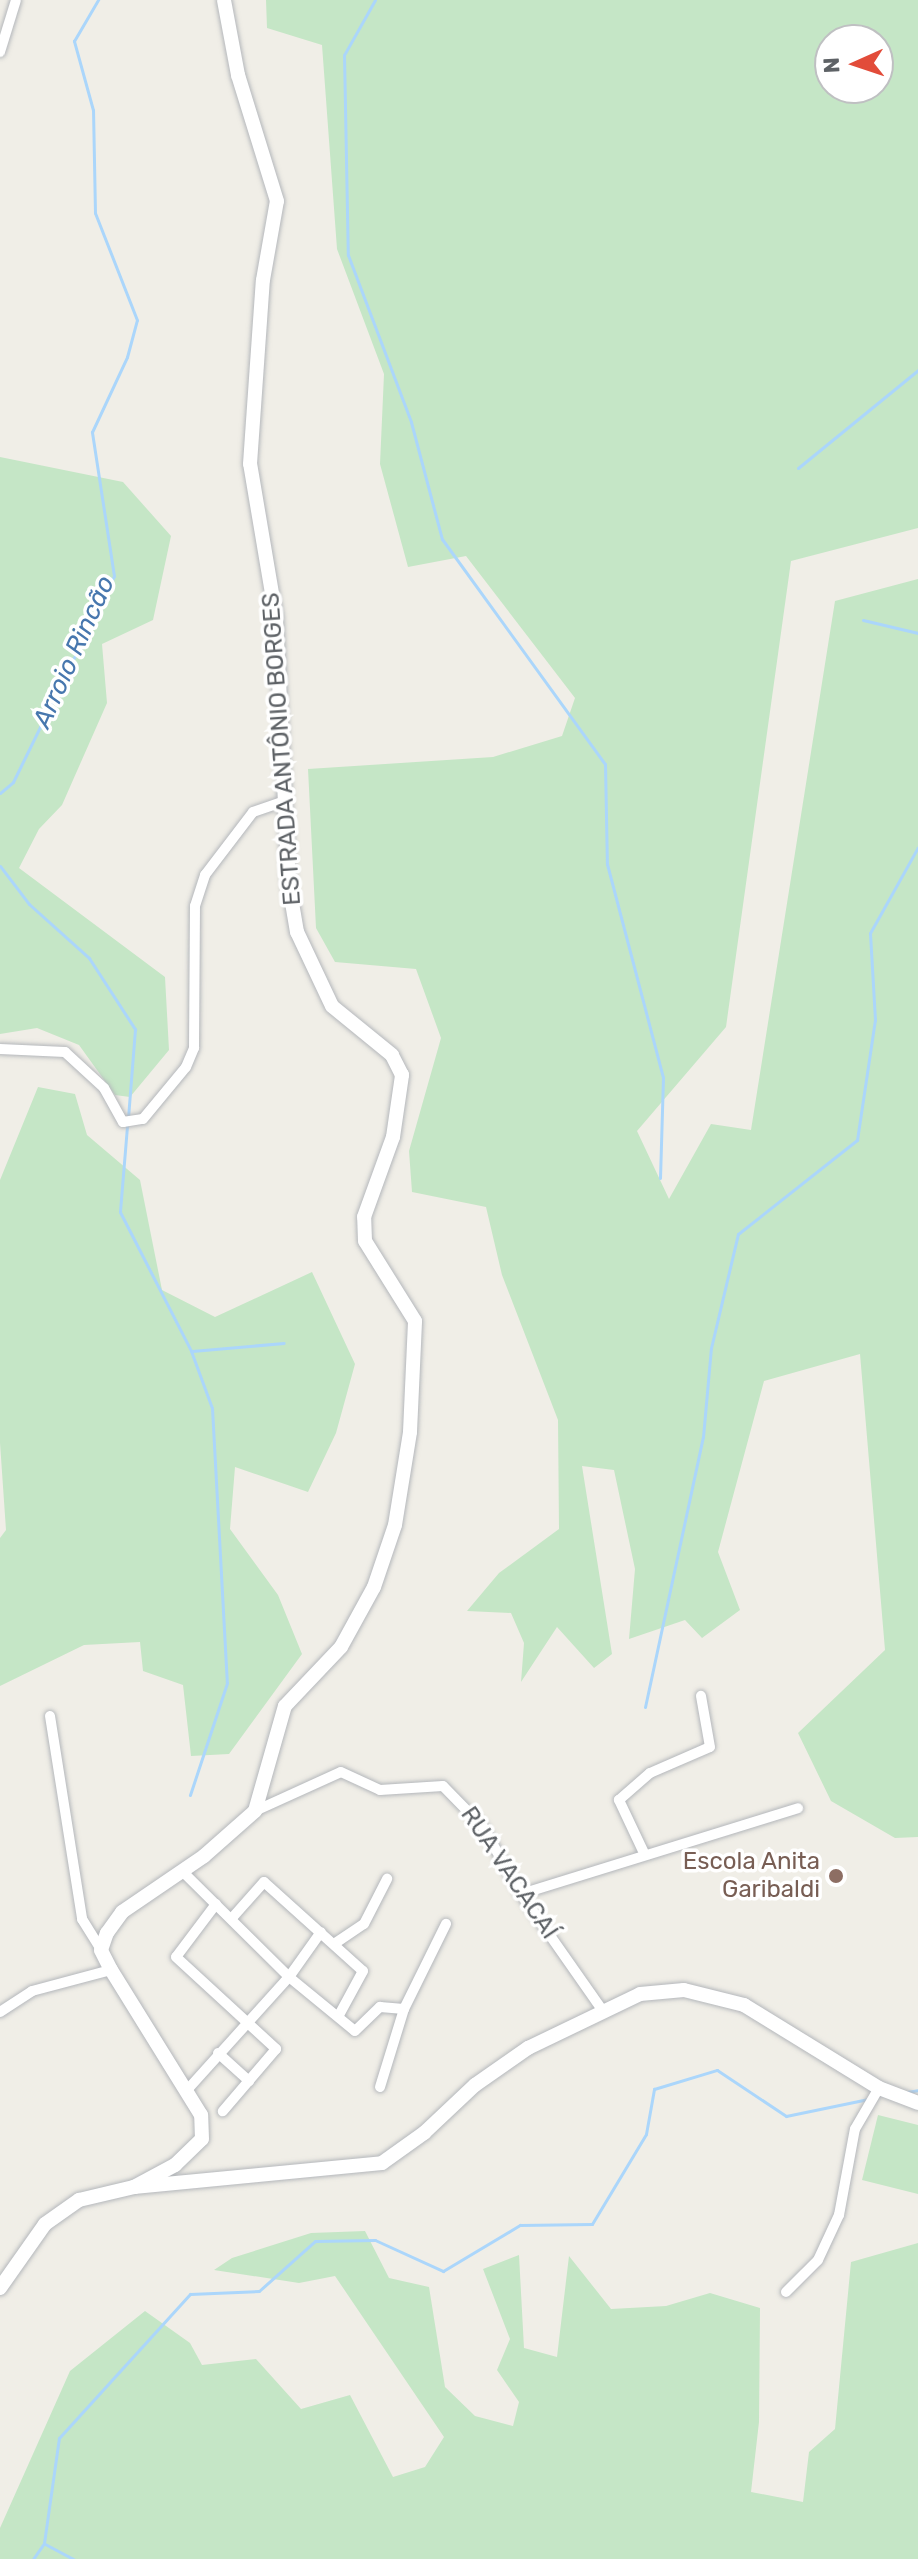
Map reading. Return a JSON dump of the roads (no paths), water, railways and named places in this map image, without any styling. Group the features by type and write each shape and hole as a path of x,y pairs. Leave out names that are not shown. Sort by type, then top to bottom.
{"street":[{"path":"0,52 16,0"},
{"name":"ESTRADA ANTÔNIO BORGES","path":"224,0 238,75 277,201 263,280 250,464 276,617 289,885 297,932 332,1006 392,1055 402,1075 393,1137 364,1217 365,1241 415,1321 410,1432 395,1525 374,1587 341,1647 285,1706 255,1811"},
{"path":"0,1049 65,1052 104,1088 123,1122 143,1119 186,1067 194,1048 195,906 205,875 253,812 287,800"},
{"path":"644,1853 619,1800 650,1773 710,1747 701,1696"},
{"path":"50,1716 82,1919 201,2115 202,2139 175,2165 134,2187"},
{"name":"RUA VACACAÍ","path":"255,1811 341,1772 380,1790 443,1786 483,1827 521,1894 603,2011"},
{"path":"521,1894 644,1853 798,1808"},
{"path":"101,1950 122,1912 182,1871 255,1811"},
{"path":"182,1871 289,1977 357,2031 380,2007 404,2009"},
{"path":"334,1944 364,1924 387,1879"},
{"path":"232,1918 264,1882 363,1971 338,2017"},
{"path":"216,1904 176,1957 276,2049 223,2111"},
{"path":"380,2087 404,2009 446,1924"},
{"path":"188,2089 245,2020 289,1977 321,1932"},
{"path":"0,2012 32,1991 111,1970"},
{"path":"0,2288 45,2224 79,2200 134,2187 382,2163 424,2133 475,2085 528,2048 603,2011 662,1990 715,1995 744,2005 883,2090 918,2103"},
{"path":"218,2053 249,2081"},
{"path":"786,2292 818,2260 839,2215 855,2129 883,2090"}],"waterway":[{"name":"Arroio Rincão","path":"0,793 13,782 114,576 92,432 127,357 137,320 95,213 93,110 74,41 98,0"},
{"path":"375,0 344,55 348,255 411,422 442,539 605,764 607,864 663,1077 660,1178"},
{"path":"798,468 918,370"},
{"path":"863,620 918,633"},
{"path":"645,1707 703,1437 711,1348 738,1234 857,1140 875,1020 870,933 918,847"},
{"path":"0,866 29,904 89,958 135,1029 128,1118"},
{"path":"127,1126 120,1212 191,1351 212,1408 227,1683 190,1795"},
{"path":"192,1351 284,1343"},
{"path":"33,2559 44,2543 59,2438 190,2294 259,2291 315,2241 375,2240 443,2271 520,2225 592,2224 646,2134 654,2089 717,2070 786,2116 868,2099"},
{"path":"907,2092 918,2090"},
{"path":"45,2544 73,2559"}],"place":[{"name":"Escola Anita Garibaldi","path":"836,1876"}]}
